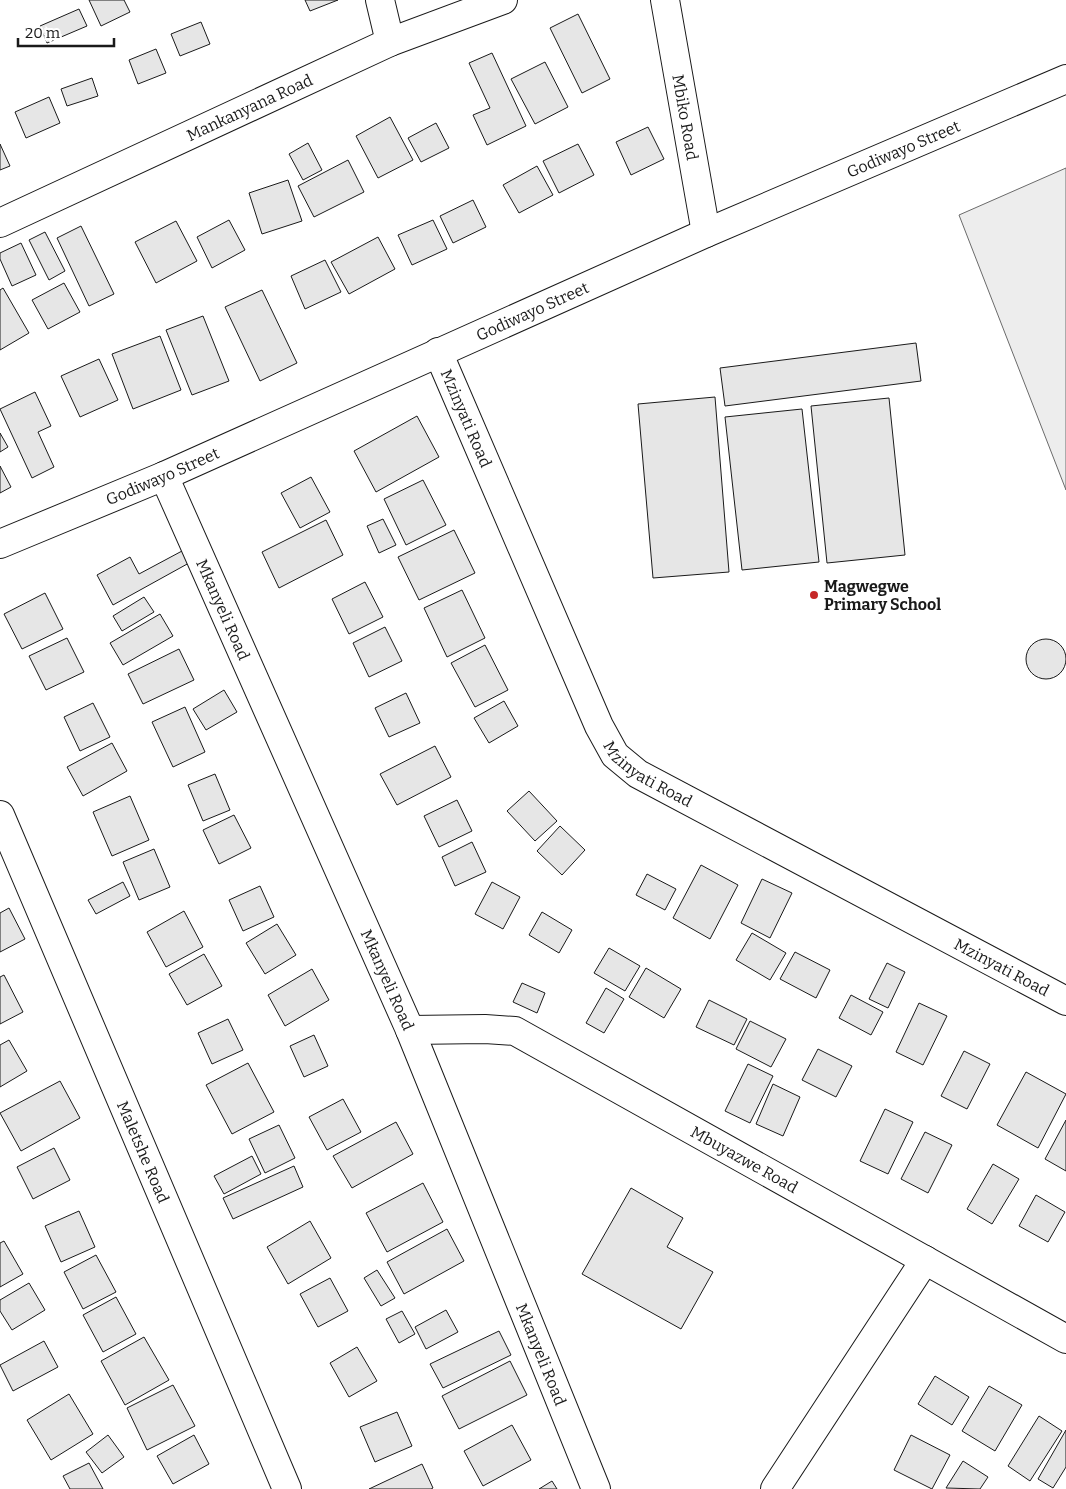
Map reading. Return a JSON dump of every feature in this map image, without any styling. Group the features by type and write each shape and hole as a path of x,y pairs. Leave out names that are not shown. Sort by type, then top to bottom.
{"street":[{"path":"380,0 390,42"},
{"name":"Mankanyana Road","path":"0,223 390,42 502,0"},
{"name":"Mbiko Road","path":"665,0 706,233"},
{"name":"Godiwayo Street","path":"0,544 164,476 706,233 1066,78"},
{"name":"Mzinyati Road","path":"438,352 599,726 615,755 638,774 1066,1001"},
{"name":"Mkanyeli Road","path":"164,476 410,1030 596,1489"},
{"name":"Maletshe Road","path":"0,815 287,1489"},
{"name":"Mbuyazwe Road","path":"410,1030 485,1029 516,1031 1066,1339"},
{"path":"775,1489 925,1260"}],"shaded area":[{"path":"1066,168 1066,490 959,215"}],"building":[{"path":"89,0 124,0 130,12 101,26"},
{"path":"305,0 338,0 310,11"},
{"path":"79,9 87,26 47,43 40,26"},
{"path":"578,14 610,79 582,93 550,28"},
{"path":"201,22 210,44 180,56 171,34"},
{"path":"156,49 166,73 138,84 129,60"},
{"path":"492,53 526,126 487,145 473,115 490,108 469,63"},
{"path":"545,62 568,107 535,124 511,79"},
{"path":"92,78 98,96 67,106 61,89"},
{"path":"49,97 60,123 26,138 15,112"},
{"path":"390,117 413,160 378,178 356,136"},
{"path":"436,123 449,148 421,162 408,138"},
{"path":"648,127 664,159 631,175 616,142"},
{"path":"308,143 322,170 303,180 289,154"},
{"path":"0,144 10,166 0,170"},
{"path":"578,144 594,175 559,193 543,161"},
{"path":"348,160 364,192 314,217 298,186"},
{"path":"537,166 553,195 519,213 503,185"},
{"path":"288,180 302,221 262,234 249,193"},
{"path":"473,200 486,227 453,243 440,216"},
{"path":"229,220 245,250 212,268 197,237"},
{"path":"433,220 447,249 412,265 398,235"},
{"path":"176,221 197,261 156,283 135,242"},
{"path":"81,226 114,294 89,306 57,238"},
{"path":"45,232 65,271 49,280 29,240"},
{"path":"378,237 395,269 349,294 331,262"},
{"path":"21,243 36,275 12,286 0,259 0,253"},
{"path":"325,260 341,292 305,309 291,276"},
{"path":"64,283 80,312 48,329 32,300"},
{"path":"3,288 29,333 0,350 0,290"},
{"path":"262,290 297,363 260,381 225,307"},
{"path":"203,316 229,381 192,395 166,330"},
{"path":"160,336 181,390 133,409 112,354"},
{"path":"916,343 921,381 725,406 720,368"},
{"path":"99,359 118,400 80,417 61,376"},
{"path":"35,392 51,426 38,432 54,467 32,478 0,409"},
{"path":"715,397 729,572 653,578 638,404"},
{"path":"889,398 905,555 827,563 811,406"},
{"path":"802,409 819,562 742,570 725,417"},
{"path":"417,416 439,457 376,492 354,451"},
{"path":"0,433 8,447 0,452"},
{"path":"0,466 11,487 0,493"},
{"path":"311,477 330,512 300,528 281,493"},
{"path":"423,480 446,525 406,545 384,499"},
{"path":"383,519 396,545 379,553 367,526"},
{"path":"326,520 343,555 279,588 262,552"},
{"path":"454,530 475,573 419,600 398,557"},
{"path":"182,551 189,563 113,605 97,575 130,557 139,574"},
{"path":"365,582 383,617 349,634 332,599"},
{"path":"462,590 485,638 447,657 424,608"},
{"path":"45,593 63,629 22,649 4,614"},
{"path":"144,597 154,612 122,631 113,616"},
{"path":"160,614 173,636 123,665 110,643"},
{"path":"385,627 402,661 369,677 353,643"},
{"path":"67,638 84,672 46,690 29,656"},
{"path":"1050,639 1057,642 1063,648 1066,659 1065,667 1057,676 1050,679 1042,679 1035,676 1027,667 1026,655 1029,648 1038,640"},
{"path":"485,645 508,690 475,707 451,663"},
{"path":"179,649 194,680 143,704 128,674"},
{"path":"224,690 237,712 206,730 193,709"},
{"path":"406,693 420,723 389,737 375,708"},
{"path":"504,701 518,726 489,743 474,718"},
{"path":"93,703 110,737 80,751 64,717"},
{"path":"185,707 205,752 173,767 152,722"},
{"path":"112,743 127,771 83,796 67,767"},
{"path":"435,746 451,777 397,805 380,774"},
{"path":"215,774 230,810 203,821 188,785"},
{"path":"529,791 557,821 535,841 507,811"},
{"path":"130,796 149,840 112,856 93,812"},
{"path":"457,800 472,831 439,847 424,816"},
{"path":"234,815 251,848 219,864 203,830"},
{"path":"560,826 585,850 562,875 537,851"},
{"path":"472,842 486,872 455,886 442,857"},
{"path":"154,849 170,887 139,900 123,862"},
{"path":"701,865 738,885 710,939 673,918"},
{"path":"647,874 676,889 665,910 636,895"},
{"path":"762,879 792,893 770,938 741,923"},
{"path":"123,882 130,896 96,914 88,900"},
{"path":"492,882 520,897 503,929 475,914"},
{"path":"260,886 274,917 243,931 229,900"},
{"path":"9,908 25,939 0,952 0,913"},
{"path":"184,911 203,947 166,967 147,932"},
{"path":"542,912 572,930 559,953 529,935"},
{"path":"277,924 296,955 265,974 246,943"},
{"path":"752,933 786,953 770,980 736,960"},
{"path":"609,948 640,966 625,991 594,973"},
{"path":"795,952 830,970 816,998 780,979"},
{"path":"204,954 222,986 187,1005 169,974"},
{"path":"887,963 905,972 888,1008 869,999"},
{"path":"646,968 681,989 664,1018 629,997"},
{"path":"312,969 329,1000 285,1026 268,995"},
{"path":"4,975 23,1012 0,1024 0,977"},
{"path":"522,983 545,993 537,1013 513,1002"},
{"path":"606,988 624,999 604,1033 586,1023"},
{"path":"851,995 883,1012 871,1035 839,1018"},
{"path":"709,1000 747,1019 734,1045 696,1027"},
{"path":"919,1003 947,1016 923,1065 896,1052"},
{"path":"228,1019 243,1050 212,1064 198,1033"},
{"path":"750,1021 786,1039 771,1067 736,1049"},
{"path":"314,1035 328,1066 304,1077 290,1046"},
{"path":"9,1040 27,1071 0,1087 0,1045"},
{"path":"818,1049 852,1066 836,1097 802,1080"},
{"path":"964,1051 990,1064 967,1109 941,1096"},
{"path":"248,1063 274,1112 232,1134 206,1085"},
{"path":"748,1064 773,1076 750,1123 725,1111"},
{"path":"1026,1072 1066,1094 1038,1148 997,1125"},
{"path":"60,1081 80,1118 21,1151 0,1113"},
{"path":"773,1084 800,1097 783,1136 756,1124"},
{"path":"343,1099 361,1132 327,1150 309,1117"},
{"path":"885,1109 913,1122 888,1174 860,1161"},
{"path":"1066,1120 1066,1171 1045,1159"},
{"path":"396,1122 413,1154 352,1188 333,1156"},
{"path":"279,1125 295,1158 265,1173 249,1139"},
{"path":"925,1132 952,1145 928,1193 901,1179"},
{"path":"54,1148 70,1180 33,1199 17,1167"},
{"path":"252,1156 261,1174 224,1194 214,1176"},
{"path":"993,1164 1019,1179 992,1224 967,1209"},
{"path":"294,1166 303,1187 233,1219 223,1198"},
{"path":"423,1183 443,1222 387,1252 366,1213"},
{"path":"631,1188 683,1218 667,1247 713,1272 681,1329 582,1274"},
{"path":"1036,1195 1065,1212 1048,1242 1019,1226"},
{"path":"79,1211 95,1247 61,1262 45,1226"},
{"path":"310,1221 331,1258 288,1284 267,1247"},
{"path":"447,1229 464,1261 404,1294 387,1262"},
{"path":"4,1241 23,1274 0,1287 0,1243"},
{"path":"96,1255 116,1292 83,1309 64,1272"},
{"path":"377,1270 395,1298 381,1306 364,1278"},
{"path":"330,1278 348,1311 318,1327 300,1294"},
{"path":"29,1283 45,1310 12,1330 0,1311 0,1300"},
{"path":"116,1297 136,1334 103,1352 83,1315"},
{"path":"446,1310 458,1332 426,1349 415,1327"},
{"path":"402,1311 415,1334 399,1343 386,1319"},
{"path":"499,1331 511,1355 443,1388 430,1364"},
{"path":"144,1337 169,1380 125,1405 101,1361"},
{"path":"44,1341 58,1367 13,1391 0,1365"},
{"path":"357,1347 377,1381 349,1397 330,1363"},
{"path":"510,1361 527,1395 459,1429 442,1396"},
{"path":"935,1376 969,1397 952,1425 918,1404"},
{"path":"173,1385 195,1426 147,1450 127,1408"},
{"path":"989,1386 1022,1405 995,1451 962,1431"},
{"path":"69,1394 93,1434 51,1460 27,1420"},
{"path":"397,1412 412,1446 375,1462 360,1427"},
{"path":"1039,1416 1062,1431 1030,1481 1008,1466"},
{"path":"512,1425 531,1460 483,1486 464,1451"},
{"path":"1066,1430 1066,1467 1053,1488 1038,1479"},
{"path":"108,1435 124,1457 102,1473 86,1452"},
{"path":"194,1435 209,1464 173,1484 157,1456"},
{"path":"911,1435 950,1455 932,1489 894,1470"},
{"path":"963,1461 988,1477 980,1489 946,1488"},
{"path":"89,1463 103,1489 70,1489 63,1476"},
{"path":"422,1464 433,1488 431,1489 369,1489"},
{"path":"552,1481 557,1489 539,1489"}],"place":[{"name":"Magwegwe Primary School","path":"814,595"}]}
